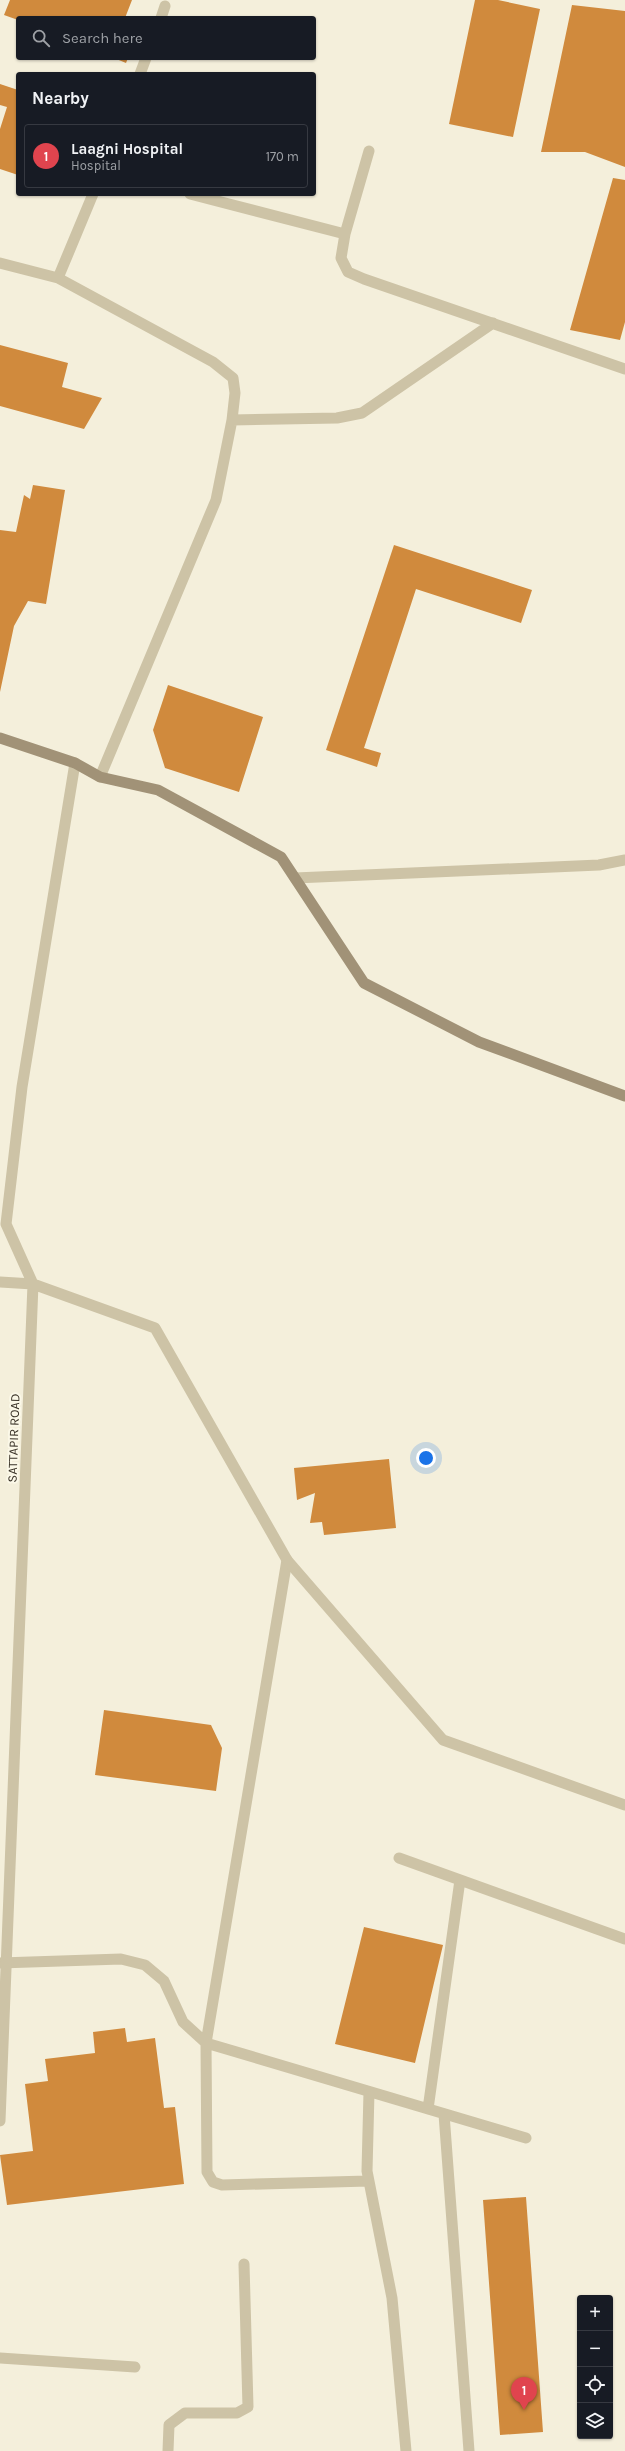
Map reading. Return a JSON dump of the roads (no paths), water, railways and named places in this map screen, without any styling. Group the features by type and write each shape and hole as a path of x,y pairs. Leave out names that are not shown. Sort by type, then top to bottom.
{"main road":[{"path":"0,738 75,763 100,777 158,790 281,857 364,984 479,1042 625,1096"}],"street":[{"path":"162,16 165,6"},
{"path":"141,72 145,60"},
{"path":"370,151 345,234 341,258 348,272 364,279 625,370"},
{"path":"58,278 92,196"},
{"path":"198,196 345,234"},
{"path":"0,263 58,278 213,362 233,378 235,394 232,420 216,500 100,777"},
{"path":"232,420 337,418 362,414 493,324"},
{"path":"33,1284 6,1224 22,1087 75,763"},
{"path":"295,878 591,866 625,860"},
{"path":"0,1282 33,1284 155,1328 287,1560 444,1740 625,1804"},
{"name":"SATTAPIR ROAD","path":"0,2121 4,1963 33,1284"},
{"path":"287,1560 206,2043 207,2172 213,2182 222,2185 368,2181"},
{"path":"399,1858 625,1939"},
{"path":"428,2109 460,1880"},
{"path":"4,1963 121,1959 145,1965 164,1981 183,2022 206,2043 526,2138"},
{"path":"369,2092 368,2181 392,2298 406,2451"},
{"path":"444,2114 469,2451"},
{"path":"168,2451 169,2425 185,2413 237,2413 248,2407 244,2264"},
{"path":"0,2358 135,2367"}],"place":[{"name":"Laagni Hospital","path":"524,2410"}]}
